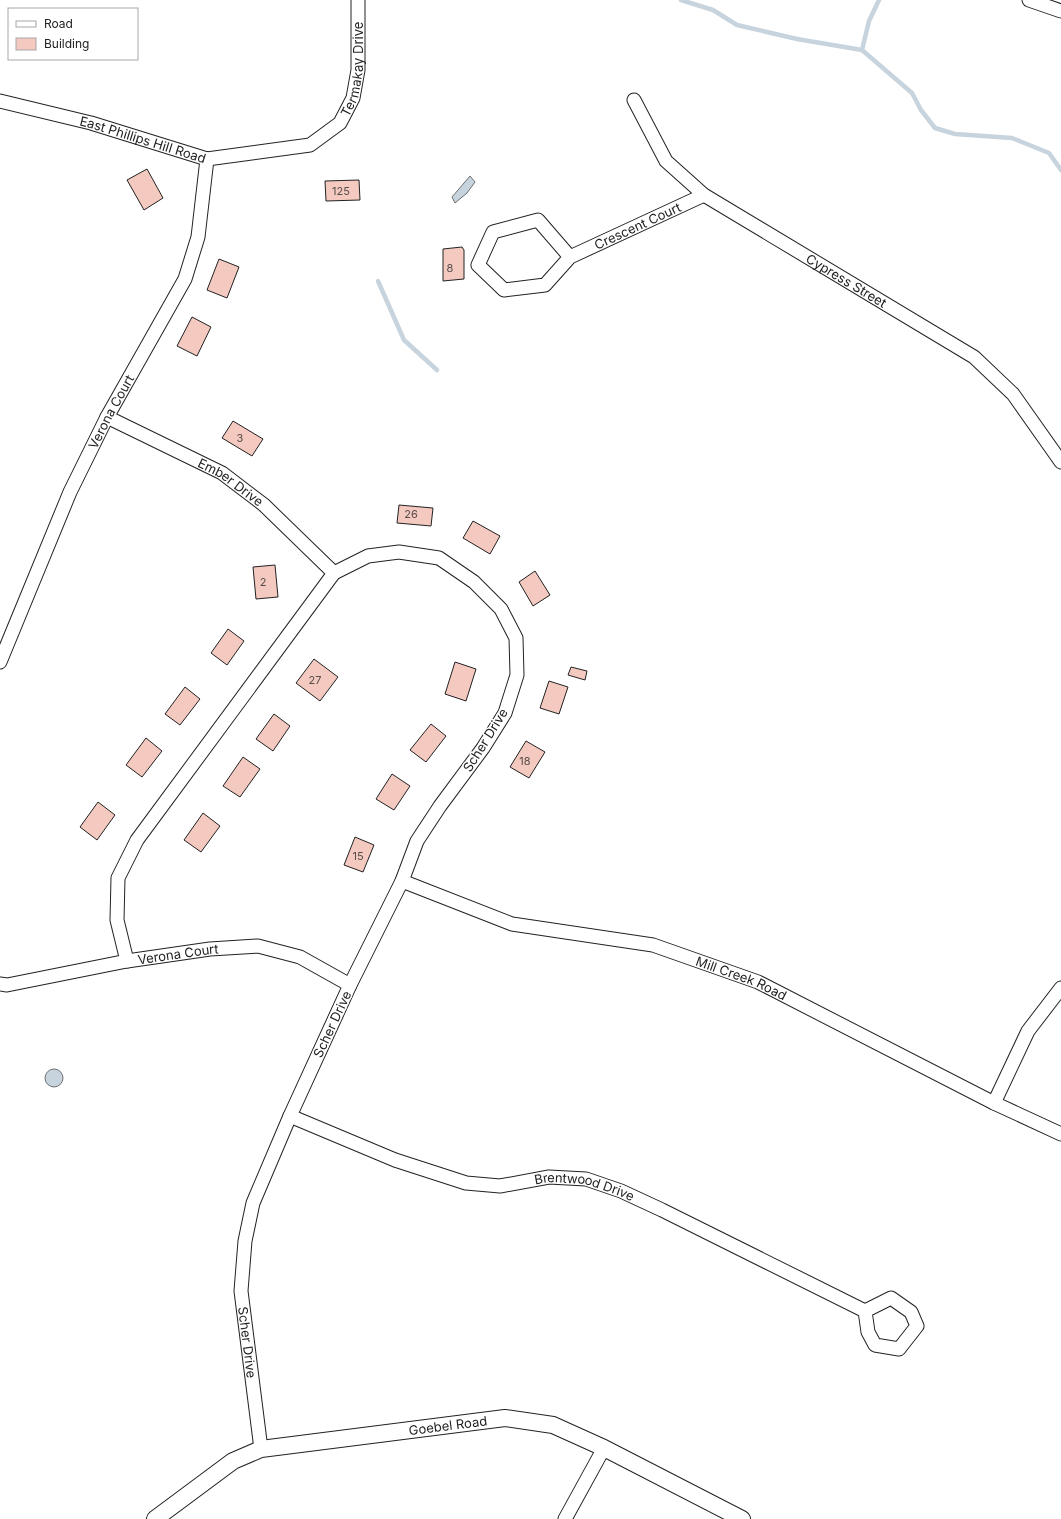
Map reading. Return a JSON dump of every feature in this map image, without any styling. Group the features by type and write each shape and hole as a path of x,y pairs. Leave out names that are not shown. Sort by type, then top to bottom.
{"street":[{"name":"Termakay Drive","path":"310,145 340,123 353,98 358,70 358,0"},
{"path":"1029,0 1061,11"},
{"name":"Cypress Street","path":"634,100 666,161 704,195 974,357 1013,394 1061,462"},
{"name":"East Phillips Hill Road","path":"0,101 91,123 206,159 310,145"},
{"name":"Verona Court","path":"0,662 70,492 108,417 185,279 198,237 206,159"},
{"name":"Crescent Court","path":"570,257 538,220 493,232 478,265 504,290 545,286 570,257 704,195"},
{"name":"Ember Drive","path":"108,417 222,473 264,505 334,573"},
{"name":"Scher Drive","path":"127,961 117,920 118,878 137,840 334,573 368,556 399,552 438,558 474,582 501,609 516,638 517,675 505,712 483,748 440,806 417,841 402,881 350,985 290,1116 253,1203 245,1241 241,1291 260,1449"},
{"name":"Mill Creek Road","path":"402,881 512,924 653,946 758,982 994,1103 1061,1134"},
{"name":"Verona Court","path":"0,984 7,985 127,961 210,949 258,946 300,957 350,985"},
{"path":"994,1103 1028,1031 1061,988"},
{"name":"Brentwood Drive","path":"290,1116 395,1160 466,1183 500,1186 549,1177 586,1179 621,1191 662,1210 865,1311"},
{"name":"Goebel Road","path":"155,1519 233,1461 260,1449 505,1418 553,1425 604,1448 742,1519"},
{"path":"566,1519 604,1448"}],"shaded area":[{"path":"470,176 475,182 467,193 455,203 452,197"},
{"path":"54,1069 60,1072 63,1078 60,1084 54,1087 48,1084 45,1078 48,1072"}],"building":[{"path":"147,169 163,198 144,210 127,180"},
{"path":"359,180 360,200 326,201 325,181"},
{"path":"462,247 464,250 464,279 443,281 443,249"},
{"path":"219,259 239,267 227,298 207,290"},
{"path":"192,317 211,327 197,356 177,346"},
{"path":"233,421 263,439 252,456 222,438"},
{"path":"399,505 433,508 431,526 397,523"},
{"path":"473,521 500,536 490,554 463,538"},
{"path":"275,565 278,597 256,599 253,567"},
{"path":"535,571 550,595 533,606 519,582"},
{"path":"228,629 244,641 227,665 211,653"},
{"path":"314,659 338,677 320,701 296,683"},
{"path":"455,662 476,669 466,701 445,694"},
{"path":"571,667 587,671 585,680 568,675"},
{"path":"549,681 568,687 559,714 540,708"},
{"path":"185,687 200,699 180,725 165,714"},
{"path":"274,714 290,726 273,751 256,739"},
{"path":"431,724 446,736 426,762 410,750"},
{"path":"146,738 162,751 142,777 126,765"},
{"path":"526,741 545,752 529,778 510,767"},
{"path":"243,757 260,769 240,797 223,786"},
{"path":"392,774 410,786 394,810 376,799"},
{"path":"98,802 115,815 97,840 80,827"},
{"path":"203,813 220,826 201,852 184,840"},
{"path":"355,837 374,845 363,872 344,865"}],"waterway":[{"path":"681,0 713,10 737,25 797,39 862,50"},
{"path":"862,50 869,21 879,0"},
{"path":"862,50 912,93 921,110 935,128 955,134 1012,138 1049,153 1061,170"},
{"path":"378,281 404,340 437,370"}]}
